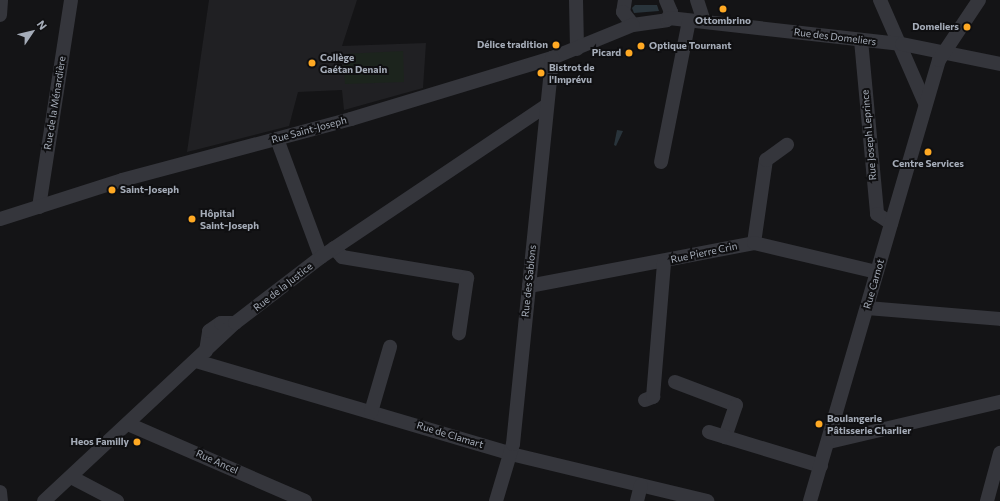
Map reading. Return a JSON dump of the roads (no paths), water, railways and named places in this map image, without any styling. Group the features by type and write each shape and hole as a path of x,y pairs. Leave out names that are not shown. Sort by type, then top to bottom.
{"street":[{"path":"0,15 1,0"},
{"name":"Rue de la Ménardière","path":"39,207 71,0"},
{"path":"576,0 577,49"},
{"path":"697,0 704,21"},
{"path":"880,0 902,44 925,103"},
{"name":"Rue Carnot","path":"810,501 829,442 925,103 943,51 979,0"},
{"path":"669,1 670,18"},
{"name":"Rue Saint-Joseph","path":"0,219 122,180 276,139 552,58 577,49 614,31 625,9 670,18"},
{"name":"Rue des Domeliers","path":"670,18 902,44 943,51 1000,64"},
{"path":"661,162 689,21"},
{"name":"Rue Joseph Leprince","path":"861,40 877,214 891,223"},
{"name":"Rue des Sablons","path":"496,501 511,454 552,58"},
{"name":"Rue de la Justice","path":"44,501 235,324 321,257 547,105"},
{"path":"276,139 321,257"},
{"path":"754,243 766,160 787,145"},
{"name":"Rue Pierre Crin","path":"529,286 664,262 754,243 877,272"},
{"path":"334,248 342,257 467,278 459,333"},
{"path":"645,400 653,397 664,262"},
{"path":"867,308 1000,319"},
{"path":"371,412 390,348"},
{"name":"Rue de Clamart","path":"201,356 371,412 511,454 707,501"},
{"path":"675,382 736,405 725,437"},
{"path":"829,442 1000,402"},
{"name":"Rue Ancel","path":"128,424 306,501"},
{"path":"709,432 821,466"},
{"path":"987,501 1000,453"},
{"path":"71,477 117,501"},
{"path":"637,501 641,485"},
{"path":"0,492 1,501"}],"place":[{"name":"Ottombrino","path":"723,9"},
{"name":"Domeliers","path":"967,27"},
{"name":"Délice tradition","path":"556,45"},
{"name":"Optique Tournant","path":"641,46"},
{"name":"Picard","path":"629,53"},
{"name":"Collège Gaétan Denain","path":"312,63"},
{"name":"Bistrot de l'Imprévu","path":"541,73"},
{"name":"Centre Services","path":"928,152"},
{"name":"Saint-Joseph","path":"112,190"},
{"name":"Hôpital Saint-Joseph","path":"192,219"},
{"name":"Boulangerie Pâtisserie Charlier","path":"819,424"},
{"name":"Heos Familly","path":"137,442"}]}
